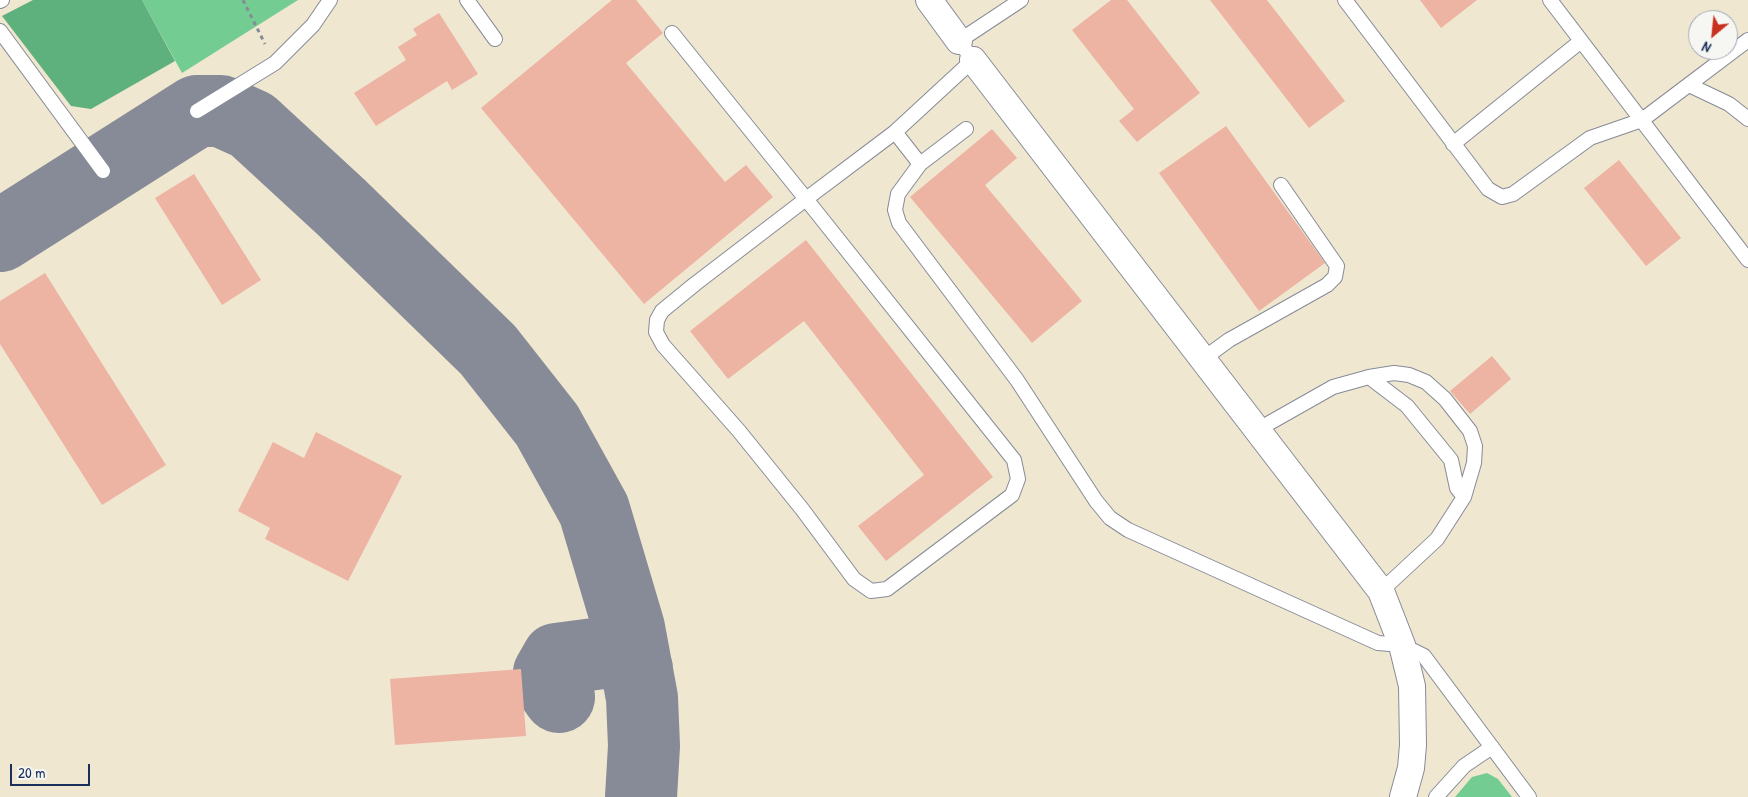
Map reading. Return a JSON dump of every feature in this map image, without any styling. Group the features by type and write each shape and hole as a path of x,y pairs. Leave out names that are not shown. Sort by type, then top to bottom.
{"street":[{"path":"929,0 1381,591 1402,645 1412,686 1413,711 1410,768 1403,797"}],"lane":[{"path":"197,111 274,62 313,25 330,0"},
{"path":"467,0 495,39"},
{"path":"672,32 806,199 1014,460 1018,479 1012,495 888,589 870,591 854,579 802,509 739,431 663,345 656,332 658,320 662,311 806,199 895,132 966,50 1021,0"},
{"path":"1345,0 1488,189 1502,197 1513,194 1590,138 1642,120 1748,40"},
{"path":"1550,0 1748,260"},
{"path":"0,30 103,172"},
{"path":"1453,144 1581,41"},
{"path":"1689,85 1729,104 1748,119"},
{"path":"966,129 920,164 898,194 895,210 899,223 1017,380 1096,500 1110,518 1128,530 1378,643 1402,645 1413,649 1430,661 1529,797"},
{"path":"895,132 920,164"},
{"path":"1203,359 1229,340 1327,285 1335,277 1337,266 1281,186"},
{"path":"1258,430 1333,387 1369,377 1394,373 1409,375 1426,382 1445,398 1465,424 1470,431 1475,446 1472,470 1464,497 1437,539 1381,591"},
{"path":"1369,377 1407,406 1451,460 1457,488 1464,497"},
{"path":"1436,797 1464,766 1492,747"}],"path":[{"path":"243,0 274,62"}],"green space":[{"path":"33,0 142,0 175,61 91,109 71,106 2,16"},
{"path":"142,0 298,0 182,73"},
{"path":"1487,773 1498,779 1512,797 1455,797 1472,777"}],"building":[{"path":"612,0 636,0 663,33 626,63 725,182 746,165 773,197 644,304 481,108"},
{"path":"1111,0 1127,0 1200,93 1137,142 1119,121 1134,109 1072,30"},
{"path":"1210,0 1267,0 1345,101 1309,128"},
{"path":"1420,0 1477,0 1441,28"},
{"path":"439,13 478,74 452,90 447,81 376,126 354,93 406,60 398,47 417,35 413,29"},
{"path":"1226,126 1325,263 1259,311 1159,173"},
{"path":"992,129 1017,158 985,185 1082,301 1032,343 910,197"},
{"path":"1619,160 1681,238 1646,266 1584,188"},
{"path":"194,174 261,280 222,305 155,198"},
{"path":"806,240 993,477 886,561 858,526 924,475 804,321 728,379 690,331"},
{"path":"45,273 166,465 102,505 0,344 0,301"},
{"path":"1492,356 1511,379 1470,414 1450,391"},
{"path":"316,432 402,476 348,581 265,539 270,528 238,511 273,442 304,458"},
{"path":"521,669 526,736 395,745 390,679"}],"taxiway":[{"path":"0,236 197,111 221,111 252,125 341,207 488,350 547,425 594,510 629,628 642,698 644,746 641,797"},
{"path":"559,697 554,690 549,673 557,659 610,652 628,658 637,669"}]}
